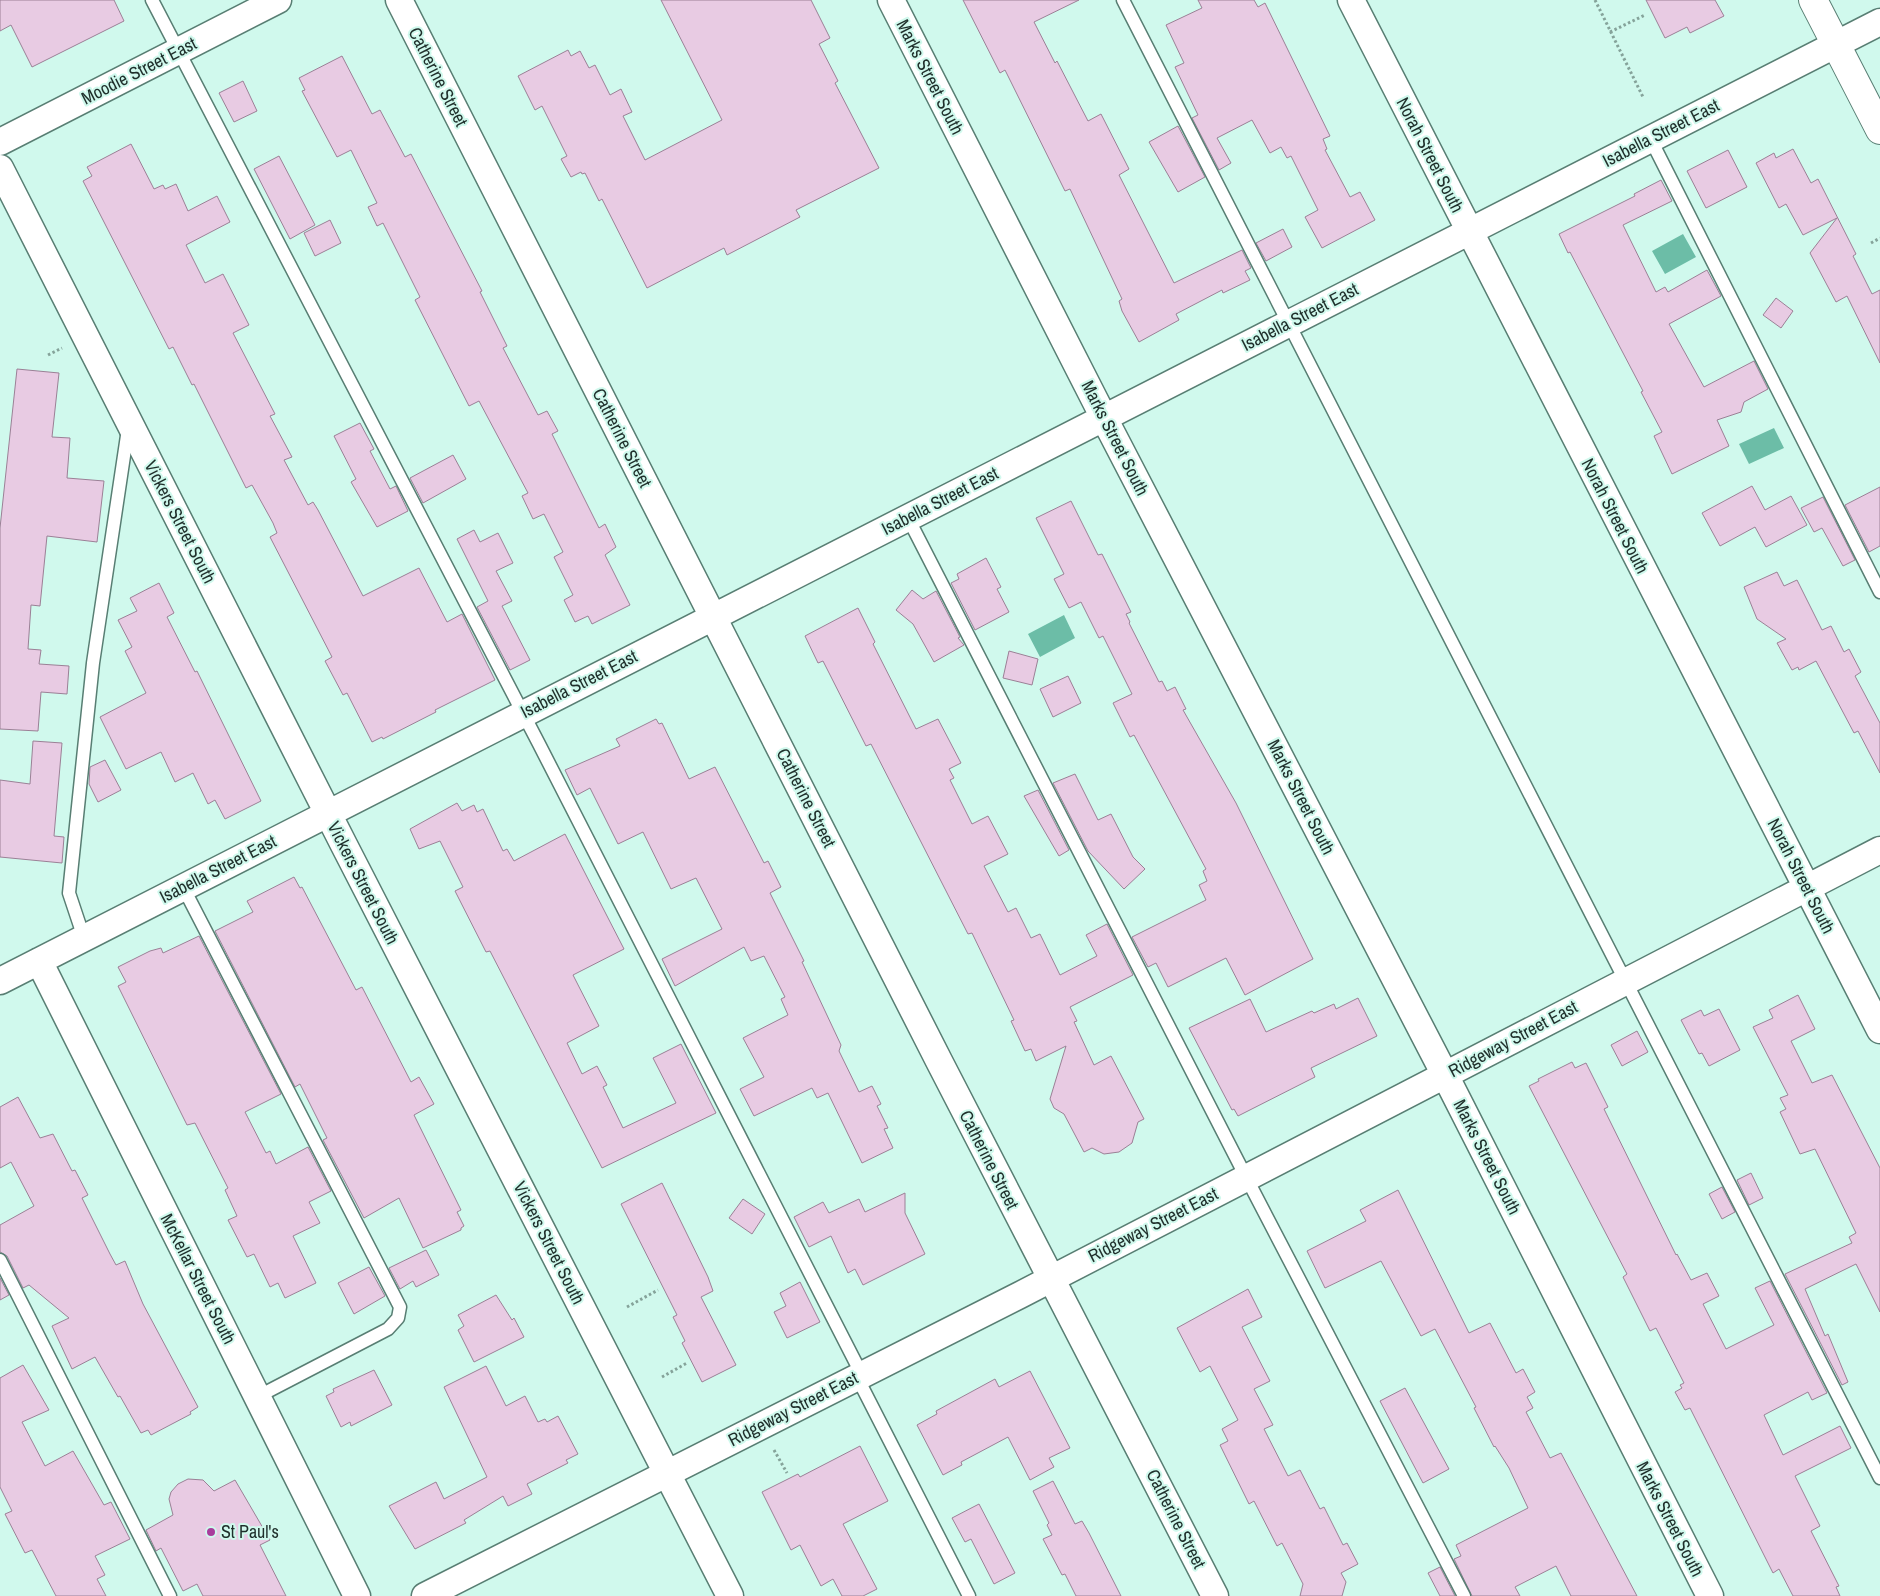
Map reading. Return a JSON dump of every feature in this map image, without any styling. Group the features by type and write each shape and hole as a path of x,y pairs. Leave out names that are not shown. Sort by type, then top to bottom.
{"street":[{"name":"Moodie Street East","path":"0,142 278,0"},
{"name":"Catherine Street","path":"399,0 1215,1596"},
{"name":"Marks Street South","path":"891,0 1104,418 1445,1075 1710,1596"},
{"name":"Norah Street South","path":"1351,0 1880,1030"},
{"path":"1814,0 1880,130"},
{"name":"Isabella Street East","path":"0,981 327,812 1880,22"},
{"name":"Vickers Street South","path":"0,168 327,812 730,1596"},
{"name":"Ridgeway Street East","path":"425,1596 860,1376 1880,850"},
{"name":"McKellar Street South","path":"39,961 357,1596"}],"lane":[{"path":"152,0 523,713 860,1376 969,1596"},
{"path":"1123,0 1624,982 1880,1478"},
{"path":"1650,138 1880,592"},
{"path":"84,938 69,893 93,663 129,423"},
{"path":"908,518 1246,1177 1464,1596"},
{"path":"183,887 400,1307 398,1318 388,1328 257,1398"},
{"path":"0,1260 170,1596"}],"path":[{"path":"1595,0 1643,97"},
{"path":"1610,32 1644,15"},
{"path":"1870,243 1880,238"},
{"path":"627,1307 658,1290"},
{"path":"662,1377 687,1363"},
{"path":"774,1448 787,1474"}],"shaded area":[{"path":"1683,234 1696,257 1665,274 1652,251"},
{"path":"1774,428 1784,448 1749,464 1739,444"},
{"path":"1064,615 1075,638 1040,657 1028,634"}],"building":[{"path":"0,0 114,0 124,21 32,67 11,25 0,31"},
{"path":"661,0 811,0 830,38 819,44 838,81 835,83 879,168 796,210 800,217 727,255 724,248 647,288 602,199 599,201 585,173 582,174 581,172 571,177 561,159 567,156 542,106 535,110 518,76 568,50 571,56 580,51 589,68 595,65 610,95 621,89 632,112 623,116 645,160 722,120"},
{"path":"963,0 1079,0 1034,22 1055,63 1057,61 1088,121 1101,114 1129,169 1119,175 1174,283 1242,250 1251,268 1245,271 1250,280 1223,293 1222,290 1176,314 1179,320 1139,342 1122,311 1119,301 1122,299 1070,189 1065,191 1005,70 1000,73"},
{"path":"1198,0 1254,0 1258,7 1265,3 1330,136 1323,139 1327,149 1325,150 1350,197 1360,192 1375,220 1322,248 1305,217 1318,210 1291,156 1287,158 1281,147 1270,153 1252,120 1217,138 1231,163 1219,170 1192,118 1198,115 1175,67 1184,63 1166,25 1202,8"},
{"path":"1646,0 1715,0 1724,16 1690,33 1687,27 1665,38"},
{"path":"342,56 372,114 380,110 405,157 411,154 482,291 480,292 507,346 503,348 538,415 547,411 558,431 552,434 599,528 605,524 616,547 605,555 630,605 592,624 588,616 575,622 564,600 573,595 554,557 563,552 544,514 533,519 522,496 528,493 479,401 469,406 415,300 420,297 383,223 377,226 368,207 377,203 351,150 337,157 302,91 305,90 299,78"},
{"path":"243,81 257,111 234,122 219,93"},
{"path":"1178,126 1205,177 1178,192 1149,142"},
{"path":"131,144 154,189 163,185 165,189 176,184 188,211 217,196 230,222 186,245 205,283 223,274 249,325 233,333 275,414 270,416 292,457 284,460 308,505 313,502 318,510 363,596 419,568 447,622 462,614 495,680 383,739 382,737 372,742 347,693 343,695 325,661 332,657 270,537 277,533 273,523 252,485 246,488 194,384 192,385 173,347 169,349 83,181 92,176 87,167"},
{"path":"1793,149 1811,183 1818,179 1856,254 1853,256 1872,294 1880,290 1880,363 1847,296 1836,302 1810,253 1837,218 1803,235 1786,204 1779,208 1756,163 1774,153 1776,158"},
{"path":"1728,150 1747,187 1706,208 1687,171"},
{"path":"279,156 315,225 290,239 254,169"},
{"path":"1661,180 1672,201 1623,225 1656,292 1665,287 1668,292 1707,270 1721,296 1669,324 1704,387 1754,361 1768,389 1744,402 1741,412 1717,420 1729,446 1672,474 1654,436 1662,432 1641,392 1643,391 1559,234 1635,196 1634,194"},
{"path":"330,220 341,243 315,256 304,233"},
{"path":"1283,229 1292,247 1266,261 1256,243"},
{"path":"1776,298 1793,311 1781,328 1763,315"},
{"path":"17,369 59,373 52,437 70,438 67,478 104,481 97,542 47,536 40,606 31,605 28,649 41,650 39,664 69,666 67,694 41,692 38,731 0,729 0,528"},
{"path":"360,423 374,449 370,451 390,489 396,486 408,511 377,527 351,482 356,479 334,436"},
{"path":"453,455 466,479 423,503 410,478"},
{"path":"1752,486 1765,510 1791,496 1807,525 1766,547 1755,527 1720,546 1702,513"},
{"path":"1880,487 1880,546 1869,552 1845,505"},
{"path":"1823,497 1855,560 1843,566 1822,528 1814,532 1801,508"},
{"path":"1071,501 1098,555 1102,554 1131,612 1126,614 1129,623 1159,682 1162,681 1167,691 1175,687 1186,709 1183,710 1236,803 1313,959 1245,995 1226,958 1168,987 1156,963 1148,967 1132,937 1206,900 1199,885 1207,881 1203,871 1206,869 1134,735 1130,737 1113,703 1132,694 1103,636 1099,638 1081,602 1069,608 1054,579 1064,574 1036,518"},
{"path":"474,530 480,542 498,533 513,563 496,571 512,601 502,606 530,660 510,670 477,607 488,601 457,539"},
{"path":"986,558 1001,587 997,589 1009,612 975,630 951,583 959,579 957,574"},
{"path":"1777,572 1784,586 1797,580 1822,630 1831,626 1844,652 1849,649 1861,672 1855,676 1880,723 1880,773 1858,731 1854,733 1816,661 1799,670 1798,667 1792,670 1777,643 1786,639 1757,619 1744,587"},
{"path":"159,583 174,613 167,617 195,672 197,671 261,801 225,819 215,800 208,804 193,773 175,782 161,752 126,769 100,717 146,693 125,651 132,647 118,620 137,611 130,598"},
{"path":"912,590 923,599 936,591 960,637 958,638 964,645 934,662 913,624 896,610"},
{"path":"858,608 875,642 873,644 916,729 938,719 961,763 949,769 954,778 950,780 972,824 988,816 1008,854 984,866 1008,912 1016,908 1031,938 1040,934 1060,975 1097,956 1086,935 1107,924 1133,975 1070,1007 1077,1021 1074,1022 1094,1065 1111,1056 1144,1119 1138,1122 1132,1143 1119,1152 1104,1154 1092,1148 1084,1152 1064,1114 1054,1108 1050,1099 1066,1046 1036,1061 1031,1049 1025,1051 1011,1021 1014,1020 972,933 968,934 871,744 866,746 823,661 818,663 805,636"},
{"path":"1009,651 1038,659 1032,685 1003,678"},
{"path":"1068,676 1081,703 1053,717 1040,689"},
{"path":"656,719 659,724 662,723 689,779 715,767 764,863 768,861 781,887 770,893 804,961 802,962 841,1045 839,1051 859,1092 872,1086 881,1104 877,1106 888,1128 884,1129 893,1148 862,1163 828,1093 817,1098 812,1088 754,1116 740,1089 764,1077 743,1038 788,1015 781,999 785,997 764,956 751,961 744,947 675,986 662,959 722,929 696,878 671,889 643,832 618,844 590,788 577,795 565,770 620,746 616,739"},
{"path":"33,741 62,743 54,836 64,837 62,863 0,857 0,780 30,784"},
{"path":"105,760 121,790 98,802 89,784 90,767"},
{"path":"1075,774 1098,820 1111,814 1133,857 1145,869 1124,889 1088,851 1053,783"},
{"path":"1038,790 1069,850 1059,856 1024,796"},
{"path":"457,803 462,811 474,805 477,812 483,809 503,851 507,849 514,861 565,834 624,949 573,975 599,1026 567,1043 582,1074 597,1066 607,1085 603,1087 623,1128 676,1103 653,1058 681,1044 716,1113 602,1168 490,951 486,952 455,891 463,887 440,841 419,849 410,829"},
{"path":"294,877 300,888 302,887 356,990 362,987 411,1082 419,1077 434,1104 414,1115 461,1210 457,1212 464,1226 461,1230 423,1248 399,1198 364,1218 323,1140 327,1138 300,1084 295,1087 215,931 253,912 247,901"},
{"path":"199,936 281,1094 245,1112 266,1153 270,1151 276,1164 308,1147 331,1191 309,1202 320,1223 293,1236 316,1283 285,1298 278,1283 270,1287 254,1254 247,1257 228,1220 237,1216 225,1190 228,1188 195,1123 187,1125 118,986 126,982 118,967 150,951 161,948 163,953"},
{"path":"1798,995 1815,1029 1791,1041 1812,1083 1832,1075 1880,1168 1880,1312 1856,1264 1805,1289 1825,1336 1828,1334 1848,1382 1842,1385 1785,1274 1852,1243 1849,1237 1856,1233 1815,1149 1800,1154 1780,1112 1786,1109 1780,1098 1788,1095 1753,1027 1773,1018 1769,1010"},
{"path":"1358,998 1377,1036 1311,1068 1315,1077 1238,1116 1234,1109 1232,1110 1189,1028 1250,999 1266,1032 1312,1011 1314,1013 1334,1004 1336,1009"},
{"path":"1719,1009 1740,1050 1709,1066 1702,1053 1699,1054 1681,1020 1701,1010 1704,1016"},
{"path":"1637,1031 1648,1052 1622,1066 1611,1045"},
{"path":"1572,1062 1575,1068 1586,1063 1608,1107 1604,1109 1676,1255 1691,1280 1707,1273 1719,1296 1703,1304 1726,1349 1774,1325 1755,1288 1770,1281 1827,1393 1812,1400 1808,1392 1764,1415 1783,1455 1840,1426 1851,1448 1795,1476 1820,1526 1811,1531 1839,1586 1836,1587 1840,1596 1793,1596 1779,1569 1773,1573 1690,1408 1685,1410 1675,1392 1682,1388 1680,1385 1684,1383 1656,1328 1650,1331 1623,1277 1627,1274 1529,1086 1539,1081 1538,1079"},
{"path":"18,1097 40,1138 53,1134 72,1171 75,1170 88,1195 82,1198 110,1254 116,1265 125,1261 143,1304 198,1407 190,1412 191,1414 151,1435 148,1430 141,1433 95,1357 72,1369 52,1326 69,1318 29,1285 23,1288 7,1256 0,1252 0,1225 34,1206 11,1162 0,1168 0,1107"},
{"path":"1751,1173 1763,1198 1749,1205 1737,1180"},
{"path":"662,1183 708,1277 713,1291 701,1297 736,1365 702,1382 682,1343 685,1341 673,1317 677,1315 621,1204"},
{"path":"1722,1187 1735,1212 1722,1219 1709,1194"},
{"path":"1398,1190 1469,1333 1490,1323 1516,1373 1523,1369 1535,1392 1527,1397 1533,1408 1526,1412 1550,1458 1561,1453 1637,1596 1571,1596 1556,1566 1515,1587 1520,1596 1472,1596 1454,1559 1461,1556 1456,1545 1528,1508 1509,1468 1494,1447 1474,1408 1476,1407 1435,1329 1421,1336 1381,1261 1325,1288 1307,1251 1366,1221 1360,1210"},
{"path":"905,1193 905,1213 925,1254 863,1285 855,1269 848,1273 831,1236 809,1247 794,1217 823,1202 829,1213 859,1199 865,1212"},
{"path":"743,1199 765,1214 752,1234 729,1218"},
{"path":"426,1250 439,1275 416,1287 413,1281 400,1289 389,1268"},
{"path":"369,1267 385,1296 354,1314 338,1283"},
{"path":"0,1278 9,1295 0,1300"},
{"path":"800,1282 820,1322 787,1338 774,1312 786,1306 780,1293"},
{"path":"1248,1289 1262,1317 1242,1327 1270,1381 1254,1389 1273,1425 1264,1429 1288,1476 1300,1470 1320,1509 1324,1507 1343,1545 1347,1543 1358,1564 1341,1573 1346,1582 1342,1596 1300,1596 1303,1584 1282,1543 1277,1546 1254,1501 1249,1504 1220,1445 1228,1441 1222,1429 1238,1420 1210,1366 1200,1372 1177,1328"},
{"path":"496,1295 512,1320 514,1318 524,1337 474,1362 458,1330 464,1326 458,1315"},
{"path":"23,1365 49,1410 22,1422 45,1466 73,1451 104,1505 111,1502 130,1539 95,1556 105,1575 97,1579 106,1596 56,1596 32,1550 25,1553 5,1514 12,1511 0,1487 0,1378"},
{"path":"486,1366 506,1406 525,1396 538,1422 545,1419 547,1422 558,1416 578,1454 566,1460 568,1463 527,1484 532,1494 508,1506 503,1496 464,1520 466,1523 415,1549 389,1506 436,1482 444,1499 487,1477 444,1387"},
{"path":"374,1370 392,1405 351,1426 350,1422 341,1427 326,1396 334,1392 333,1389"},
{"path":"1030,1371 1070,1448 1049,1458 1054,1467 1030,1480 1008,1437 961,1462 962,1465 943,1475 917,1425 937,1414 936,1411 995,1379 999,1387"},
{"path":"1405,1388 1449,1469 1423,1483 1380,1401"},
{"path":"860,1446 888,1501 843,1524 877,1589 863,1596 842,1596 833,1579 821,1586 800,1545 791,1550 762,1492 798,1474 800,1477"},
{"name":"St Paul's","path":"188,1479 203,1480 214,1491 235,1480 270,1540 260,1545 286,1596 203,1596 197,1584 183,1591 161,1548 156,1551 146,1530 173,1515 169,1499 171,1492 178,1484"},
{"path":"1053,1481 1075,1524 1082,1521 1121,1596 1076,1596 1065,1574 1062,1575 1043,1539 1052,1535 1047,1525 1049,1523 1033,1491"},
{"path":"979,1504 1015,1573 994,1584 971,1539 965,1542 952,1518"},
{"path":"1440,1567 1455,1596 1440,1596 1428,1573"}],"place":[{"name":"St Paul's","path":"211,1532"}]}
